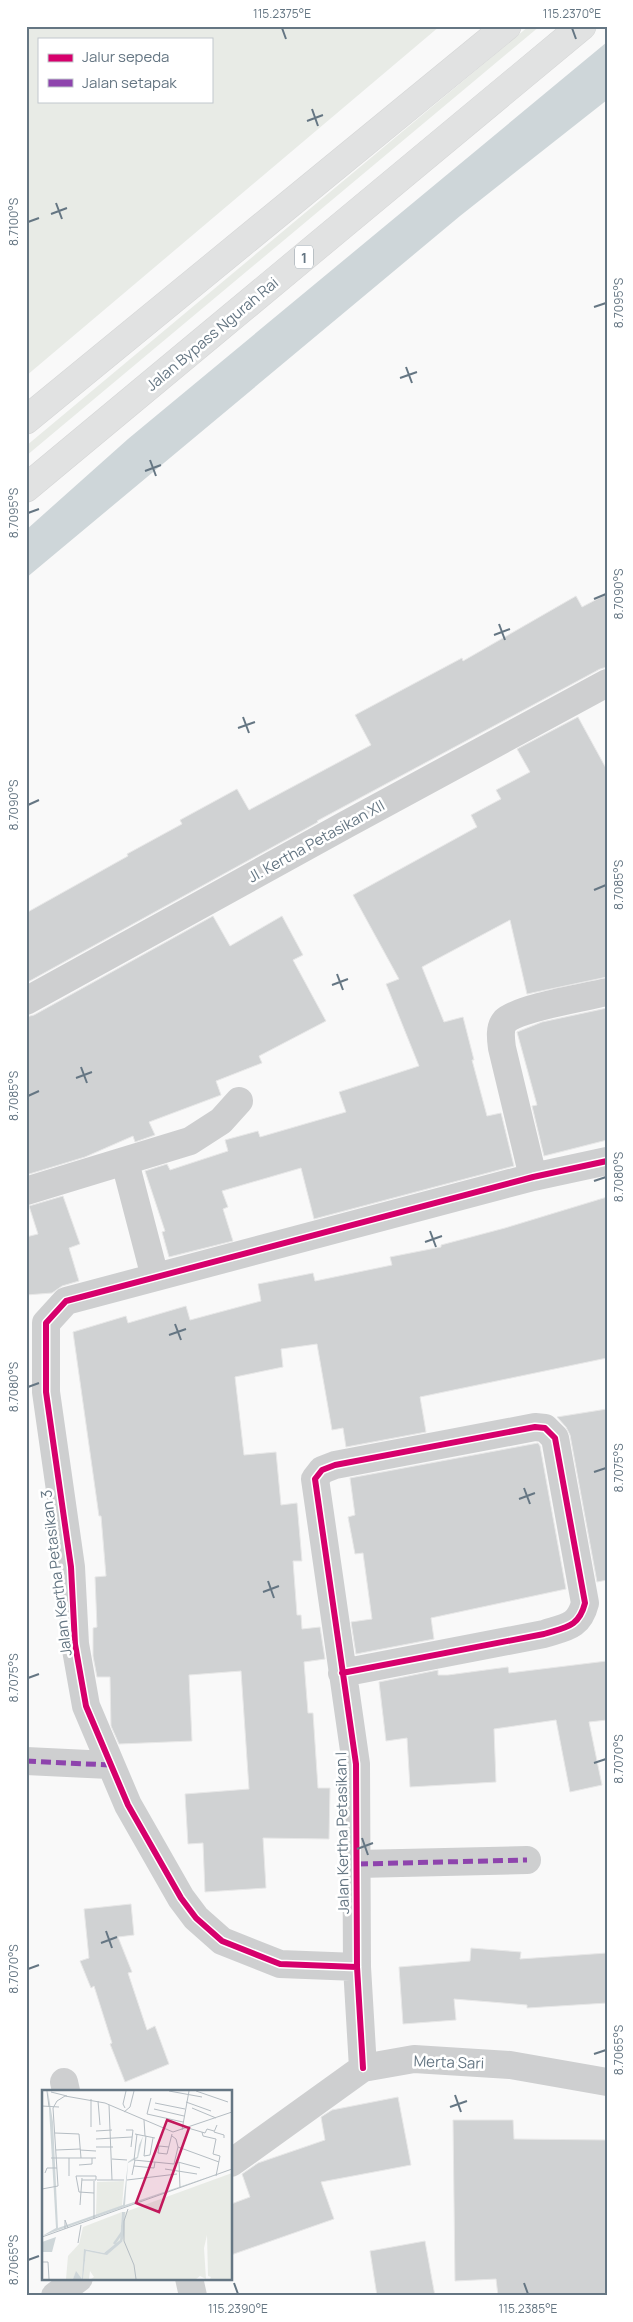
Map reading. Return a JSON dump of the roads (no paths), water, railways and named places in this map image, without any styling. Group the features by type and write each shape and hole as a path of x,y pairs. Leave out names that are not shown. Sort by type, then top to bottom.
{"highway":[{"path":"26,420 507,26"},
{"name":"Jalan Bypass Ngurah Rai","path":"26,488 582,26"}],"street":[{"name":"Jl. Kertha Petasikan XII","path":"26,1001 346,824 607,683"},
{"path":"533,1177 502,1048 501,1027 505,1021 519,1014 607,992"},
{"path":"26,1191 190,1142 221,1122 239,1101"},
{"path":"124,1162 155,1278 533,1177 607,1161"},
{"name":"Jalan Kertha Petasikan 3","path":"155,1278 66,1300 46,1323 45,1352 36,1391 71,1567 76,1644 86,1706 109,1765 128,1805 171,1881 196,1918 222,1942 280,1964 357,1967"},
{"name":"Jalan Kertha Petasikan I","path":"342,1673 544,1634 570,1626 578,1620 585,1603 555,1438 544,1428 535,1427 335,1465 322,1470 315,1479 342,1673 356,1764 358,1864 357,1967 363,2068"},
{"path":"26,1760 109,1765"},
{"path":"358,1864 527,1860"},
{"name":"Merta Sari","path":"232,2162 363,2068 414,2059 510,2065 607,2082"},
{"path":"55,2296 76,2280"},
{"path":"189,2280 193,2296"}]}
